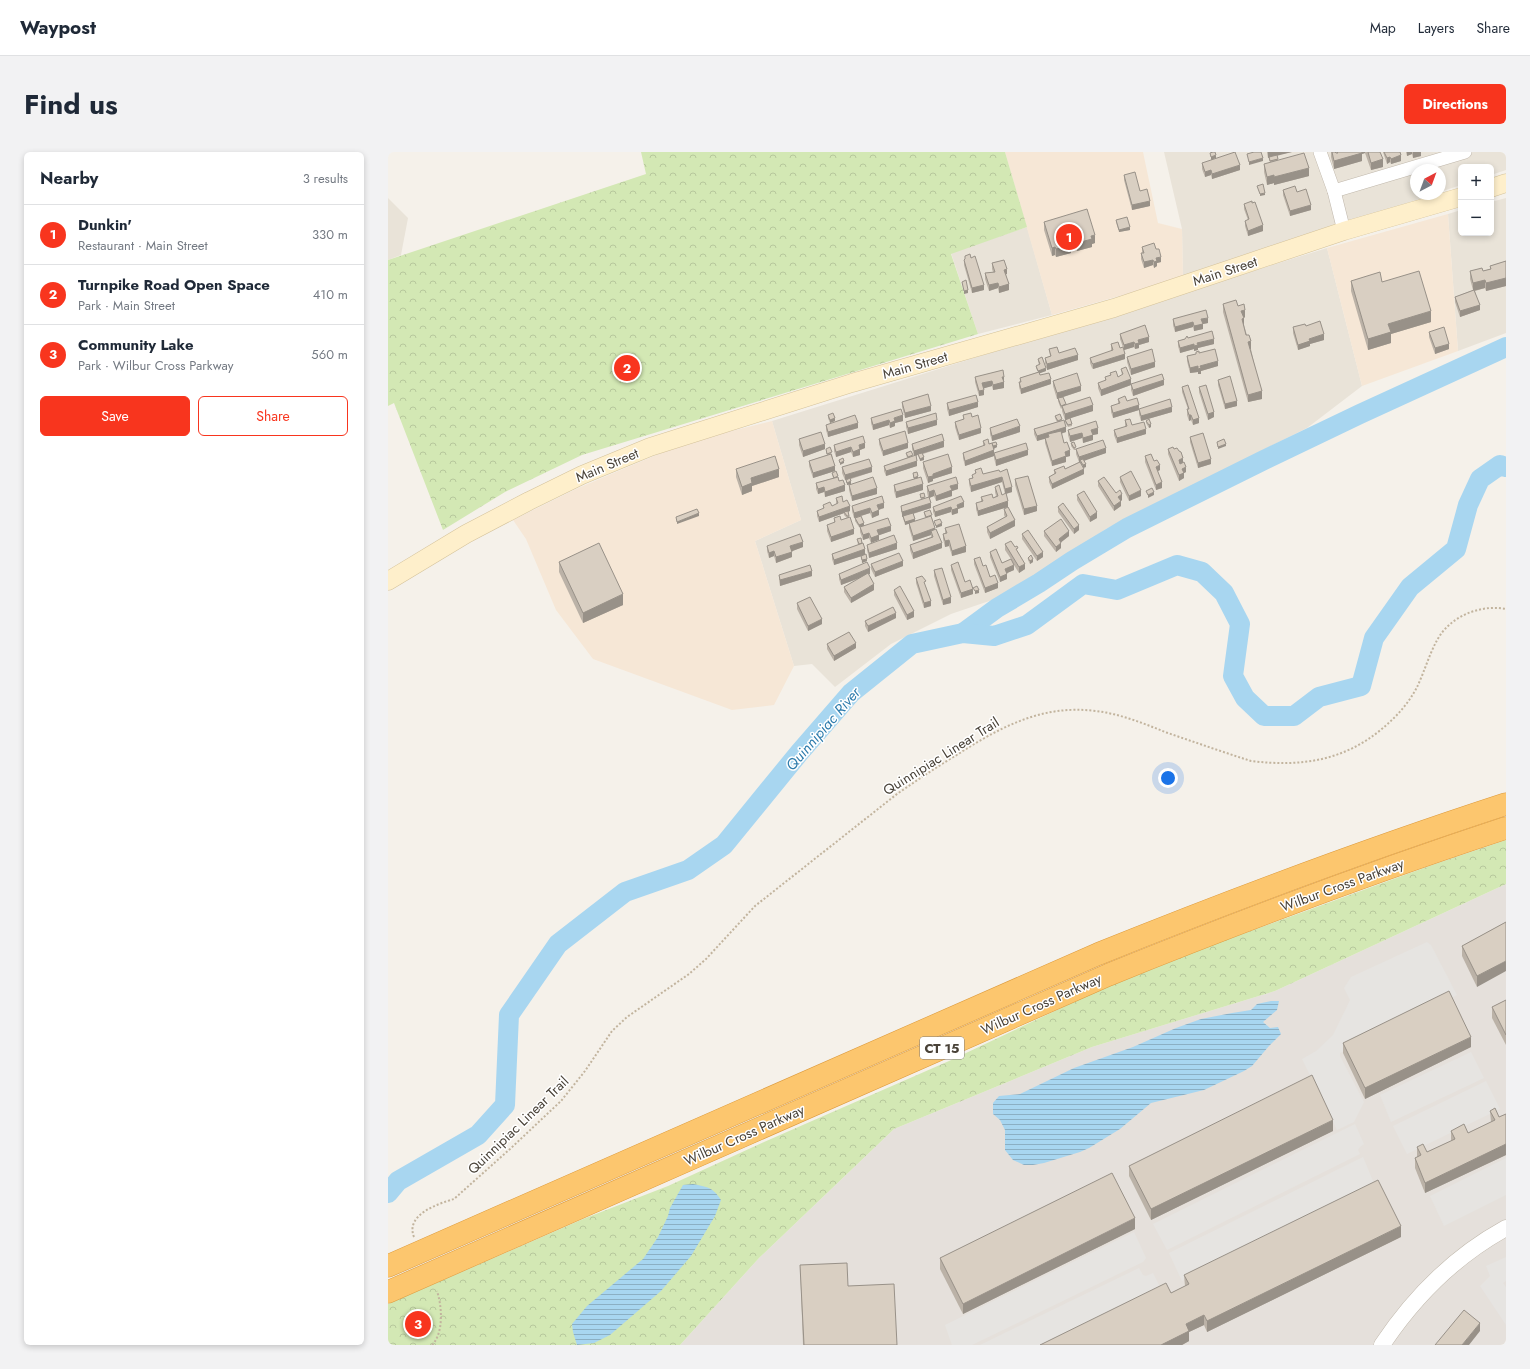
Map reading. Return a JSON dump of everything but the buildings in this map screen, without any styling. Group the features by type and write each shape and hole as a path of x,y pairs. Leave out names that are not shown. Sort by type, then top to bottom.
{"highway":[{"name":"Wilbur Cross Parkway","path":"388,1266 1098,954 1324,867 1506,804"},
{"name":"Wilbur Cross Parkway","path":"388,1292 1108,975 1332,888 1506,828"}],"main road":[{"path":"1494,187 1506,183"},
{"name":"Main Street","path":"388,581 466,534 530,501 582,475 650,447 852,383 1114,308 1344,231 1458,198"}],"street":[{"path":"1320,152 1334,190 1344,231"},
{"path":"1334,190 1465,152"},
{"path":"1382,1345 1404,1316 1434,1281 1449,1267 1478,1245 1506,1228"}],"path":[{"name":"Quinnipiac Linear Trail","path":"414,1237 411,1229 412,1225 420,1215 442,1203 454,1199 516,1144 561,1101 585,1071 612,1031 627,1017 689,974 706,959 755,906 897,794 918,779 1002,728 1025,718 1048,712 1070,710 1096,711 1126,717 1252,761 1272,764 1302,763 1330,758 1354,748 1372,737 1393,720 1415,691 1439,637 1447,627 1463,615 1481,609 1495,607 1506,609"},
{"path":"433,1344 437,1336 442,1311 437,1291"}],"shaded area":[{"path":"1005,152 1143,152 1158,223 1182,229 1183,278 1052,315"},
{"path":"1164,152 1506,152 1506,170 1494,174 1494,164 1458,164 1458,186 1446,190 1446,164 1410,164 1410,200 1416,200 1183,278 1182,229"},
{"path":"388,198 408,218 401,255 388,260"},
{"path":"1506,198 1506,333 1458,351 1448,214 1458,211 1458,236 1494,236 1494,201"},
{"path":"1448,214 1458,351 1362,386 1327,248"},
{"path":"1027,227 1052,315 978,334 951,253"},
{"path":"1327,248 1362,386 1307,428 1106,529 1041,574 998,598 951,614 891,644 835,687 812,664 794,666 755,541 801,520 772,421"},
{"path":"772,421 801,520 755,541 794,666 774,705 732,710 593,659 556,610 526,539 513,520 576,489 687,442"},
{"path":"1506,884 1506,1345 680,1345 759,1258 894,1129 1092,1047 1275,991"},
{"path":"1427,942 1431,945 1457,995 1340,1053 1340,1056 1364,1102 1354,1122 1337,1130 1302,1059 1316,1051 1333,1035 1350,1000 1344,988 1351,977"},
{"path":"1471,1052 1484,1078 1391,1122 1380,1095"},
{"path":"1486,1081 1500,1109 1407,1154 1393,1126"},
{"path":"1355,1124 1364,1144 1358,1150 1360,1154 1167,1250 1153,1224"},
{"path":"1363,1157 1375,1186 1182,1281 1169,1253"},
{"path":"1506,1158 1506,1195 1444,1226 1430,1196"},
{"path":"1134,1232 1146,1258 1143,1262 972,1345 952,1345 945,1325"},
{"path":"1506,1257 1506,1281 1503,1283 1506,1287 1506,1325 1480,1286 1490,1276 1486,1266"},
{"path":"1139,1268 1143,1275 1146,1276 1153,1273 1162,1291 1051,1345 980,1345"}],"green space":[{"path":"641,152 1005,152 1027,227 951,254 978,334 582,455 505,492 443,530 394,403 388,406 388,260 646,174"},
{"path":"1506,840 1506,884 1275,991 1092,1047 894,1129 759,1258 680,1345 388,1345 388,1304 583,1219 668,1186 949,1061 1093,993 1215,944 1432,865"}],"water":[{"path":"1279,1001 1277,1010 1263,1022 1270,1028 1278,1027 1281,1034 1252,1066 1244,1071 1204,1090 1151,1103 1120,1129 1080,1152 1044,1163 1024,1165 1013,1160 1005,1150 1005,1130 1000,1120 993,1114 993,1103 999,1096 1020,1094 1074,1068 1133,1047 1201,1019 1251,1010 1257,1004"},
{"path":"693,1184 709,1188 715,1192 721,1200 715,1216 691,1256 661,1291 610,1335 594,1343 577,1345 572,1324 587,1306 643,1259 658,1237 668,1216 670,1208 683,1185"}],"waterway":[{"path":"963,633 997,608 1127,528 1360,414 1506,347"},
{"name":"Quinnipiac River","path":"388,1193 398,1181 478,1135 505,1105 509,1015 558,944 625,892 688,870 724,845 799,753 851,693 912,644 963,633 994,636 1027,625 1083,584 1117,590 1177,565 1202,572 1224,593 1240,624 1233,676 1245,698 1264,716 1294,716 1319,697 1361,686 1374,638 1410,587 1456,549 1468,505 1480,479 1500,465 1506,467"}],"place":[{"name":"Dunkin'","path":"1069,237"},
{"name":"Turnpike Road Open Space","path":"627,368"},
{"name":"Community Lake","path":"418,1324"}]}
